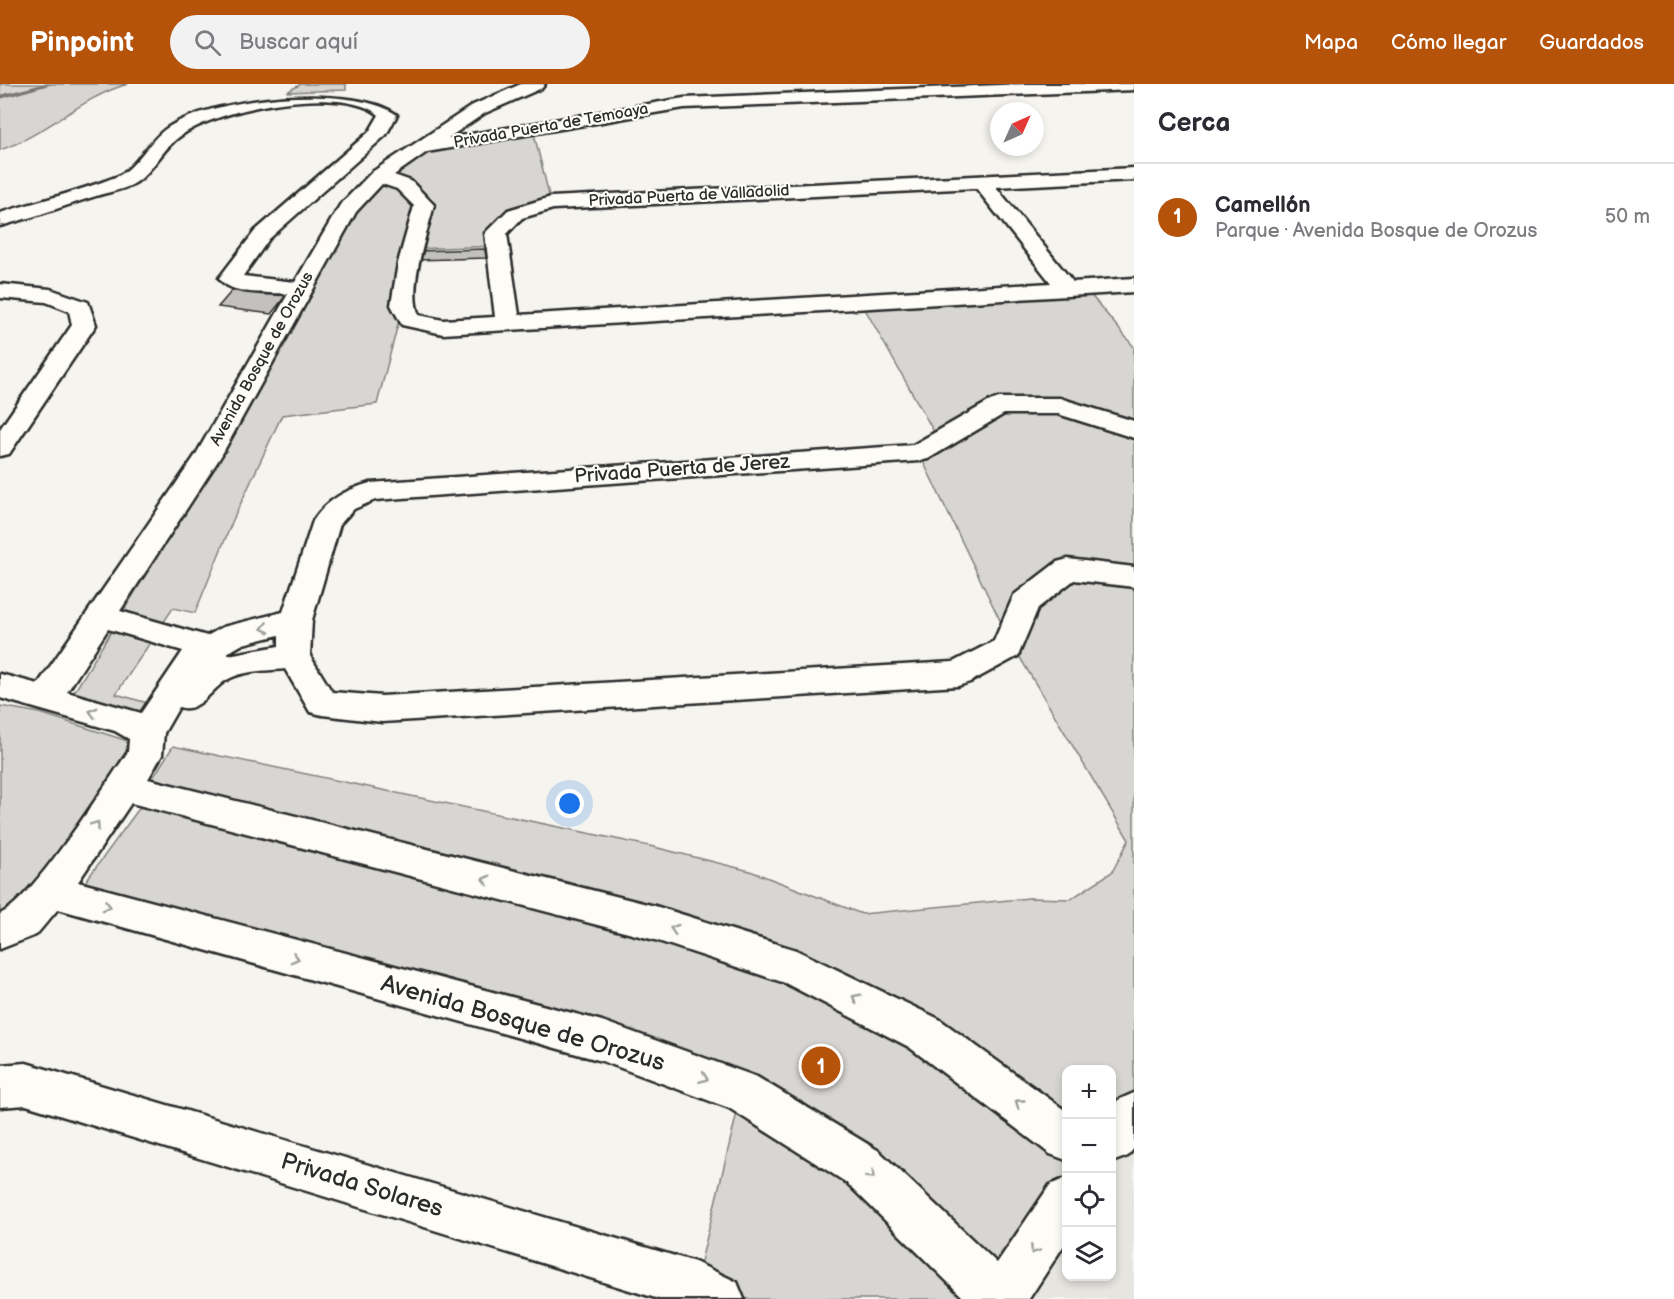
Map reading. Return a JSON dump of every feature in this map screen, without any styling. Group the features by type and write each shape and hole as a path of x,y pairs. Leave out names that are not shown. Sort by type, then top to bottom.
{"street":[{"name":"Avenida Bosque de Orozus","path":"46,698 208,456 347,208 379,176 418,149 479,109 536,84"},
{"name":"Privada Puerta de Temoaya","path":"684,103 725,84"},
{"name":"Privada Puerta de Temoaya","path":"1029,84 1047,87"},
{"name":"Privada Puerta de Temoaya","path":"418,149 684,103 1134,85"},
{"path":"0,220 128,179 172,133 206,114 240,101 294,88 346,87 379,104 388,115 376,135 261,236 230,278 240,283 302,289"},
{"name":"Privada Puerta de Valladolid","path":"508,324 496,232 515,214 551,203 1134,174"},
{"path":"379,176 404,185 424,205 403,305 410,320 442,327 1134,285"},
{"path":"982,182 1067,289"},
{"path":"0,291 50,296 80,307 84,325 0,448"},
{"name":"Privada Puerta de Jerez","path":"294,656 296,620 327,521 344,503 370,492 918,453 999,406 1060,406 1134,430"},
{"path":"101,616 212,660 241,663 294,656 322,703 382,709 958,674 1007,648 1025,602 1068,569 1134,577"},
{"path":"0,932 22,923 51,891 145,755 147,733 234,635 296,620"},
{"path":"0,686 126,721 147,733"},
{"path":"123,787 655,923 796,968 924,1033 1062,1135"},
{"name":"Avenida Bosque de Orozus","path":"51,891 602,1041 742,1092 863,1167 1001,1299"},
{"name":"Privada Solares","path":"0,1086 26,1084 695,1286 720,1299"},
{"path":"1116,1135 1134,1115"},
{"path":"1001,1299 1062,1207"}],"shaded area":[{"path":"0,84 128,84 95,98 33,135 0,150"},
{"path":"301,84 346,84 346,90 287,92"},
{"path":"533,130 551,203 515,214 498,246 413,249 403,305 377,404 282,415 233,520 195,613 173,608 116,694 158,706 148,719 73,694 218,456 347,209 419,149"},
{"path":"1085,288 1134,347 1134,1115 1116,1135 1116,1065 1062,1065 1062,1207 1001,1299 720,1299 695,1286 742,1092 77,893 149,795 148,786 173,746 654,847 750,871 862,914 1029,898 1071,899 1112,872 1129,840 1010,641 919,453 939,441 861,302"},
{"path":"0,706 40,713 134,743 40,889 0,917"},
{"path":"1134,1115 1134,1299 1001,1299 1062,1207 1062,1281 1116,1281 1116,1135"}],"building":[{"path":"485,249 486,258 417,260 418,251"},
{"path":"236,286 288,293 271,314 218,307"}],"waterway":[{"path":"0,97 50,84"}],"place":[{"name":"Camellón","path":"821,1066"}]}
